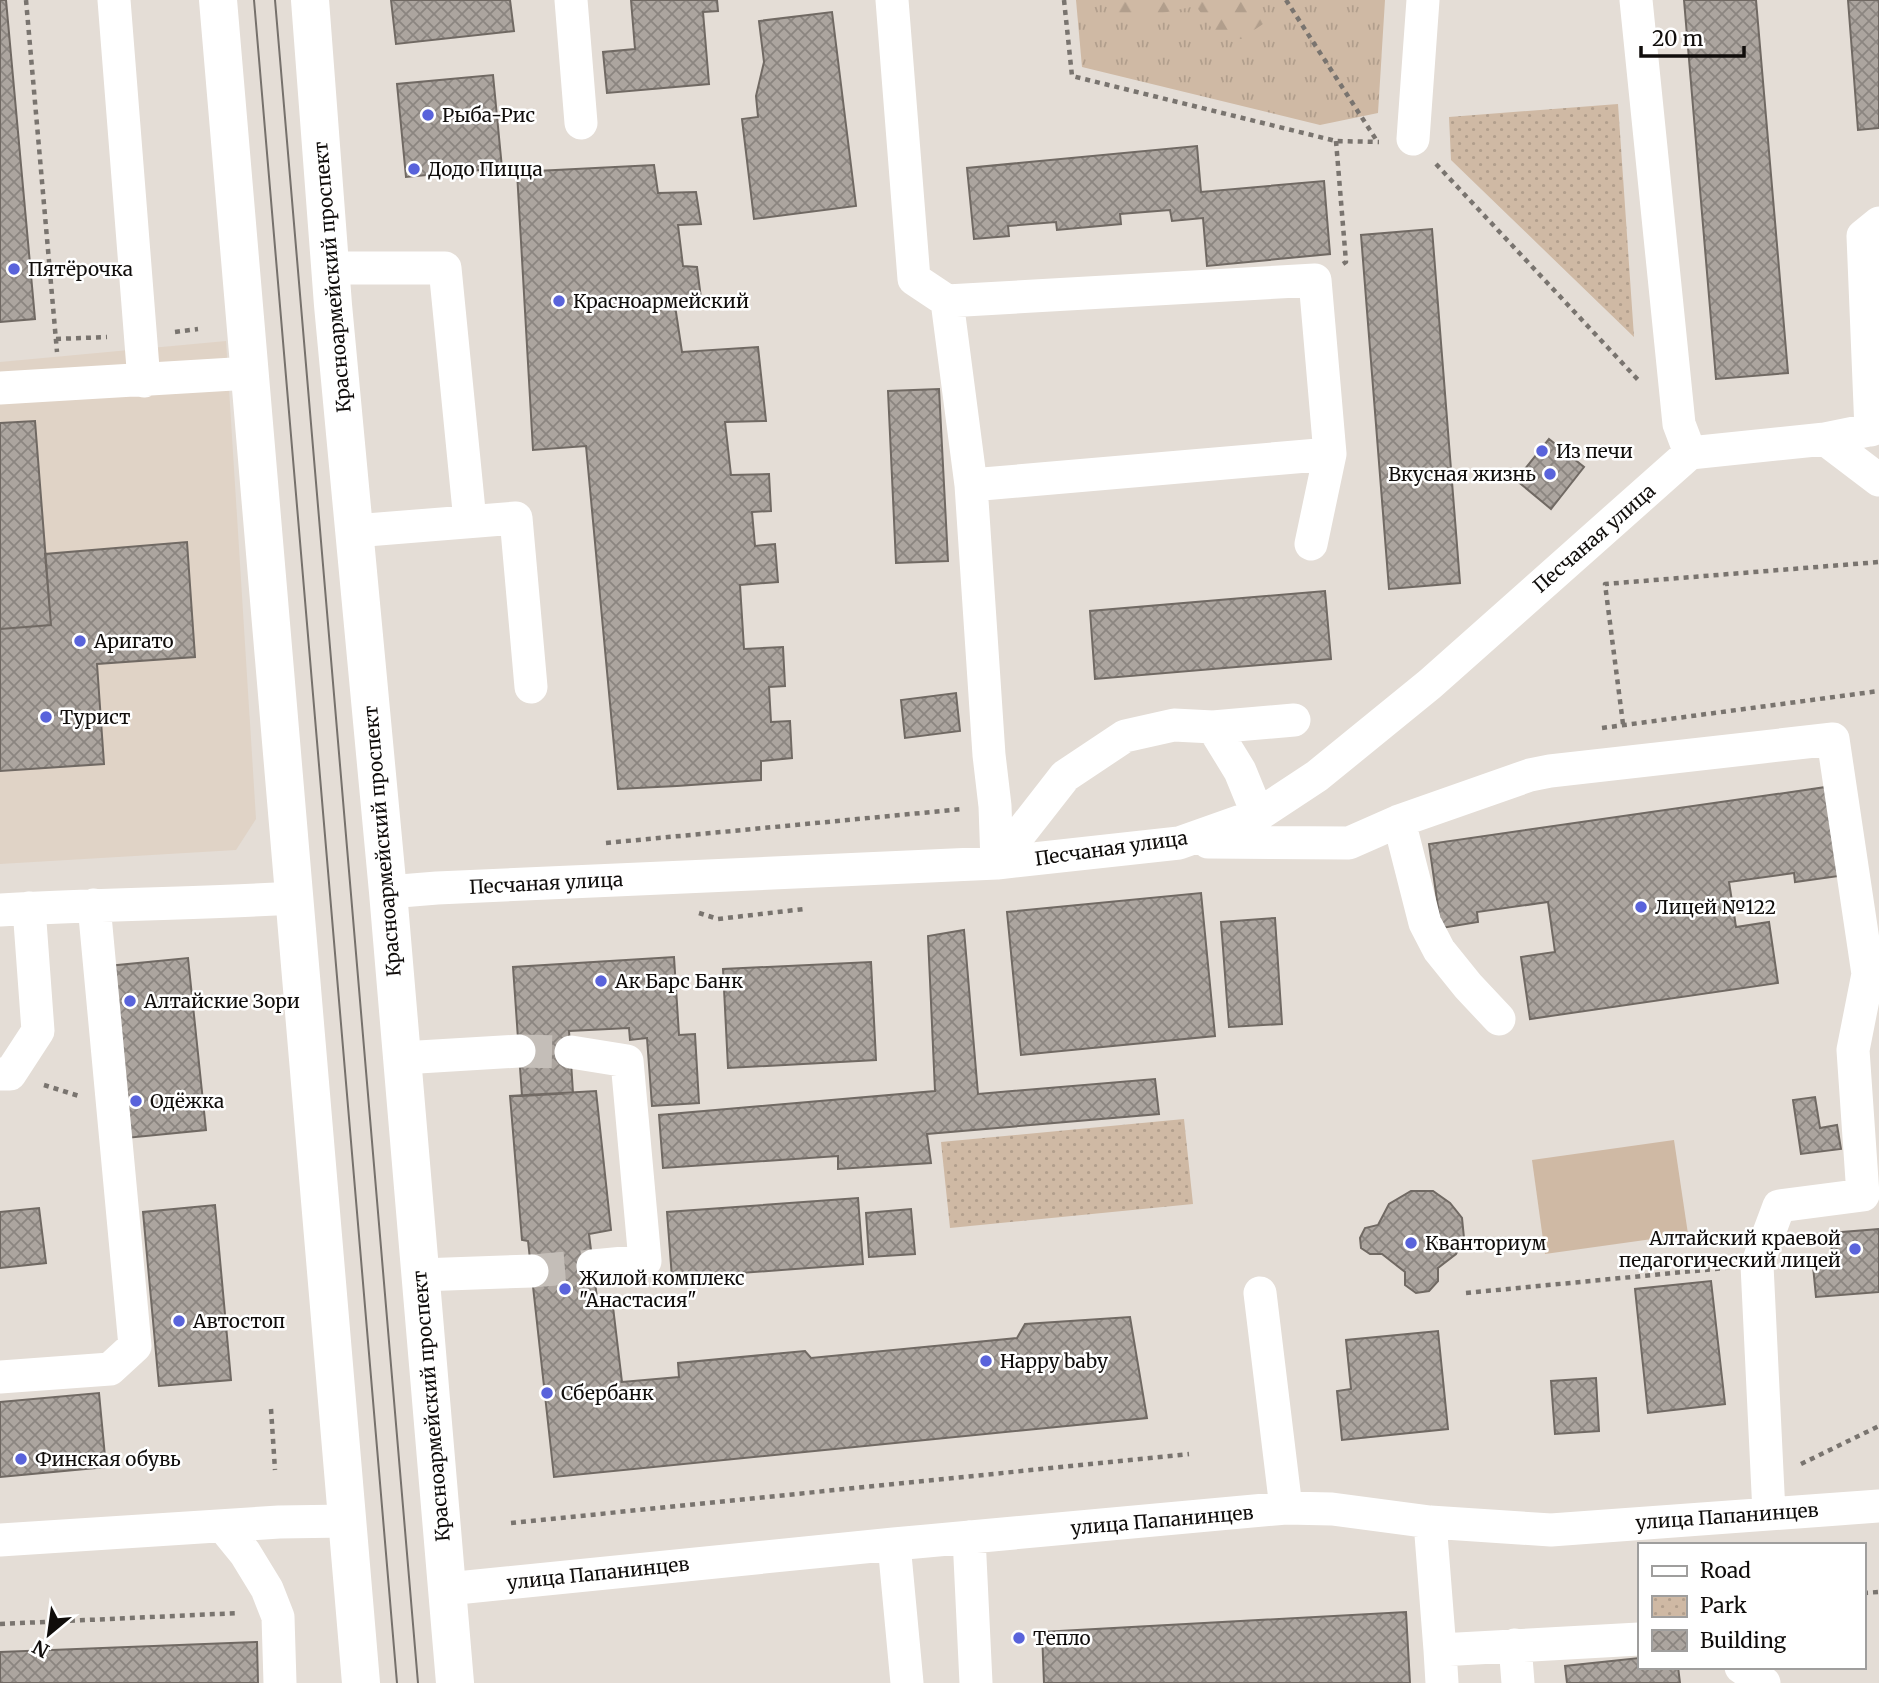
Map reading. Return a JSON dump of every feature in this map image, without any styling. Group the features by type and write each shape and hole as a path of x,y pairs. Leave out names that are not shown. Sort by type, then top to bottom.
{"main road":[{"path":"218,0 361,1683"},
{"name":"Красноармейский проспект","path":"310,0 330,268 388,892 455,1683"}],"street":[{"path":"114,0 144,381"},
{"path":"571,0 581,123"},
{"path":"892,0 914,279 947,301 1315,280 1330,454 1311,544"},
{"path":"1413,139 1423,0"},
{"path":"1636,0 1679,424 1690,453 1825,439 1875,429 1863,236 1879,223"},
{"path":"330,268 445,268 470,521"},
{"path":"947,301 971,485 997,863"},
{"path":"0,388 250,373"},
{"path":"1825,439 1879,480"},
{"name":"Песчаная улица","path":"388,892 997,863 1180,843 1258,815 1317,776 1430,684 1690,453"},
{"path":"971,485 1330,454"},
{"path":"354,531 516,518 531,687"},
{"path":"997,863 1065,776 1125,736 1174,725 1213,727 1294,720"},
{"path":"1213,727 1240,771 1258,815"},
{"path":"1180,843 1349,843 1399,821 1530,775 1833,739 1868,974 1853,1050 1871,1194 1779,1206 1757,1265 1784,1512"},
{"path":"1399,821 1425,923 1439,950 1499,1019"},
{"path":"5,1074 38,1031 14,909 294,898"},
{"path":"0,1377 110,1369 135,1346 94,905"},
{"path":"402,1058 519,1051"},
{"path":"571,1052 627,1061 645,1261 593,1266"},
{"path":"420,1275 532,1272"},
{"path":"1261,1293 1286,1508"},
{"name":"улица Папанинцев","path":"447,1589 1286,1508 1332,1509 1430,1522 1551,1530 1879,1506"},
{"path":"0,1540 347,1521"},
{"path":"1430,1522 1442,1683"},
{"path":"223,1526 245,1553 267,1589 278,1617 282,1677 280,1683"},
{"path":"969,1537 976,1683"},
{"path":"894,1544 907,1683"},
{"path":"1440,1650 1638,1639"},
{"path":"1515,1645 1518,1683"},
{"path":"1744,1669 1764,1683"}],"path":[{"path":"26,0 59,384"},
{"path":"1065,0 1072,76 1336,141 1378,142 1286,0"},
{"path":"1413,139 1642,383"},
{"path":"1315,280 1346,262 1336,141"},
{"path":"1623,724 1605,584 1879,562"},
{"path":"1597,729 1879,691"},
{"path":"599,844 995,806"},
{"path":"5,1074 113,1108"},
{"path":"1466,1293 1757,1265"},
{"path":"271,1409 275,1470"},
{"path":"1784,1512 1796,1467 1879,1426"},
{"path":"511,1523 1189,1454"},
{"path":"0,1624 275,1611"}],"shaded area":[{"path":"226,341 256,819 236,850 0,864 0,362"}],"green space":[{"path":"1076,0 1385,0 1378,113 1320,125 1082,67"},
{"path":"1109,0 1253,0 1263,24 1241,39 1213,30 1196,6 1110,24"},
{"path":"1618,104 1634,337 1451,160 1449,117"},
{"path":"1184,1119 1193,1204 950,1228 941,1142"},
{"path":"1674,1140 1688,1234 1545,1254 1532,1160"}],"building":[{"path":"0,0 6,0 35,319 0,322"},
{"path":"391,0 510,0 514,31 396,44"},
{"path":"631,0 717,0 718,11 703,12 709,84 607,93 603,52 635,49"},
{"path":"1684,0 1756,0 1788,373 1716,379"},
{"path":"1848,0 1879,0 1879,128 1858,130"},
{"path":"832,12 856,206 754,219 742,119 758,117 756,96 764,62 759,21"},
{"path":"493,75 502,168 406,177 397,84"},
{"path":"1197,146 1201,192 1324,181 1330,254 1207,266 1203,218 1172,221 1170,210 1120,214 1121,224 1057,230 1056,222 1008,226 1009,236 974,239 967,168"},
{"path":"654,165 658,193 696,192 701,224 678,225 683,266 697,267 701,298 674,299 682,352 758,347 766,421 725,422 731,475 769,474 771,511 752,512 755,546 775,544 778,582 740,585 744,649 783,647 785,686 769,687 771,722 790,721 792,758 761,761 761,780 618,789 586,446 533,450 517,172"},
{"path":"1432,229 1460,583 1389,589 1361,235"},
{"path":"939,389 948,561 896,563 888,391"},
{"path":"35,421 51,625 0,629 0,423"},
{"name":"Вкусная жизнь","path":"1549,439 1584,467 1551,509 1516,480"},
{"path":"187,542 195,657 97,664 104,764 0,771 0,629 51,625 45,554"},
{"path":"1325,591 1331,659 1095,679 1090,611"},
{"path":"956,693 960,731 905,738 901,700"},
{"name":"Лицей №122","path":"1826,787 1839,876 1795,882 1794,873 1729,882 1736,927 1769,922 1778,983 1530,1019 1521,957 1555,952 1548,902 1477,912 1478,922 1441,928 1429,844"},
{"path":"1201,893 1215,1036 1021,1055 1007,912"},
{"path":"1275,918 1282,1024 1229,1027 1221,922"},
{"path":"964,930 978,1094 1155,1079 1159,1114 927,1134 931,1163 838,1169 838,1156 663,1168 659,1115 935,1091 928,936"},
{"path":"674,957 679,1035 695,1034 699,1103 652,1106 647,1038 630,1040 629,1028 569,1031 573,1093 522,1096 513,967"},
{"path":"188,958 206,1130 126,1138 108,966"},
{"path":"871,962 876,1060 728,1068 723,969"},
{"name":"Жилой комплекс \"Анастасия\"","path":"596,1091 611,1230 589,1234 598,1306 613,1307 622,1382 679,1377 678,1363 805,1351 811,1358 1017,1338 1025,1324 1130,1317 1147,1418 554,1477 528,1241 522,1240 510,1096"},
{"path":"1815,1097 1820,1128 1837,1125 1841,1149 1801,1154 1793,1100"},
{"name":"Кванториум","path":"1411,1191 1433,1191 1450,1203 1462,1218 1464,1238 1456,1254 1438,1268 1438,1281 1429,1291 1416,1293 1405,1285 1405,1272 1382,1254 1370,1254 1361,1248 1360,1238 1365,1228 1378,1225 1389,1204"},
{"path":"858,1198 863,1264 672,1278 667,1212"},
{"path":"215,1205 231,1380 159,1386 143,1212"},
{"path":"39,1208 46,1263 0,1268 0,1212"},
{"path":"911,1209 915,1254 869,1257 866,1213"},
{"name":"Алтайский краевой педагогический лицей","path":"1879,1229 1879,1292 1816,1297 1813,1266 1833,1264 1830,1233"},
{"path":"1711,1281 1725,1404 1648,1413 1635,1289"},
{"path":"1438,1331 1448,1429 1342,1440 1337,1391 1351,1389 1346,1340"},
{"path":"1596,1378 1599,1431 1555,1434 1551,1381"},
{"path":"99,1393 106,1467 0,1477 0,1402"},
{"path":"1406,1612 1410,1683 1044,1683 1042,1632"},
{"path":"257,1642 258,1683 0,1683 0,1652"},
{"path":"1638,1658 1638,1669 1678,1669 1680,1683 1567,1683 1565,1666"}],"tunnel":[{"path":"519,1051 571,1052"},
{"path":"532,1271 593,1266"}],"tram line":[{"path":"254,0 397,1683"},
{"path":"275,0 418,1683"}],"place":[{"name":"Рыба-Рис","path":"428,115"},
{"name":"Додо Пицца","path":"414,169"},
{"name":"Пятёрочка","path":"14,269"},
{"name":"Красноармейский","path":"559,301"},
{"name":"Из печи","path":"1542,451"},
{"name":"Вкусная жизнь","path":"1550,474"},
{"name":"Аригато","path":"80,641"},
{"name":"Турист","path":"46,717"},
{"name":"Лицей №122","path":"1641,907"},
{"name":"Ак Барс Банк","path":"601,981"},
{"name":"Алтайские Зори","path":"130,1001"},
{"name":"Одёжка","path":"136,1101"},
{"name":"Кванториум","path":"1411,1243"},
{"name":"Алтайский краевой педагогический лицей","path":"1855,1249"},
{"name":"Жилой комплекс \"Анастасия\"","path":"565,1289"},
{"name":"Автостоп","path":"179,1321"},
{"name":"Happy baby","path":"986,1361"},
{"name":"Сбербанк","path":"547,1393"},
{"name":"Финская обувь","path":"21,1459"},
{"name":"Тепло","path":"1019,1638"}]}
